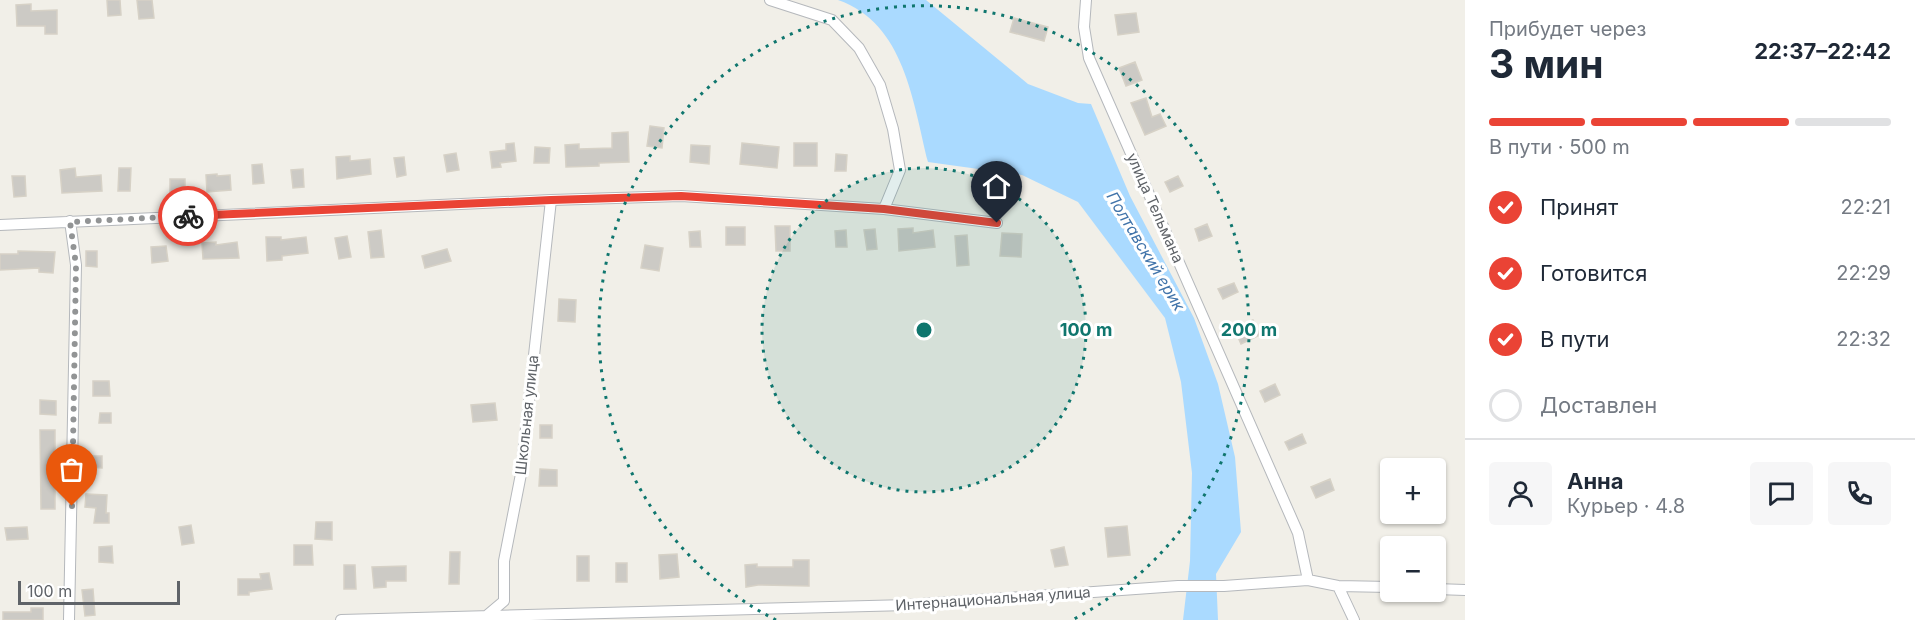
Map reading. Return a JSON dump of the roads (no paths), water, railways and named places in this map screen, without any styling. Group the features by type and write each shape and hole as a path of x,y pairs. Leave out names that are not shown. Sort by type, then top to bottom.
{"street":[{"path":"770,0 832,20 859,48 880,85 893,129 900,170 884,209"},
{"name":"улица Тельмана","path":"1086,0 1084,27 1089,58 1298,533 1308,580"},
{"path":"0,225 681,196 884,209 997,223"},
{"name":"Школьная улица","path":"485,619 504,602 504,561 521,474 551,200"},
{"path":"69,620 76,276 70,222"},
{"name":"Интернациональная улица","path":"341,620 485,619 908,605 1178,586 1224,586 1308,580 1338,586 1380,587"},
{"path":"1338,586 1354,620"},
{"path":"1446,589 1465,590"}],"water":[{"name":"Полтавский ерик","path":"838,0 926,0 1028,84 1078,103 1091,104 1130,196 1194,318 1218,384 1235,457 1241,532 1216,574 1218,620 1183,620 1190,561 1192,473 1181,382 1165,318 1078,202 1022,175 928,162 911,91 892,46 878,27 860,11"}]}
